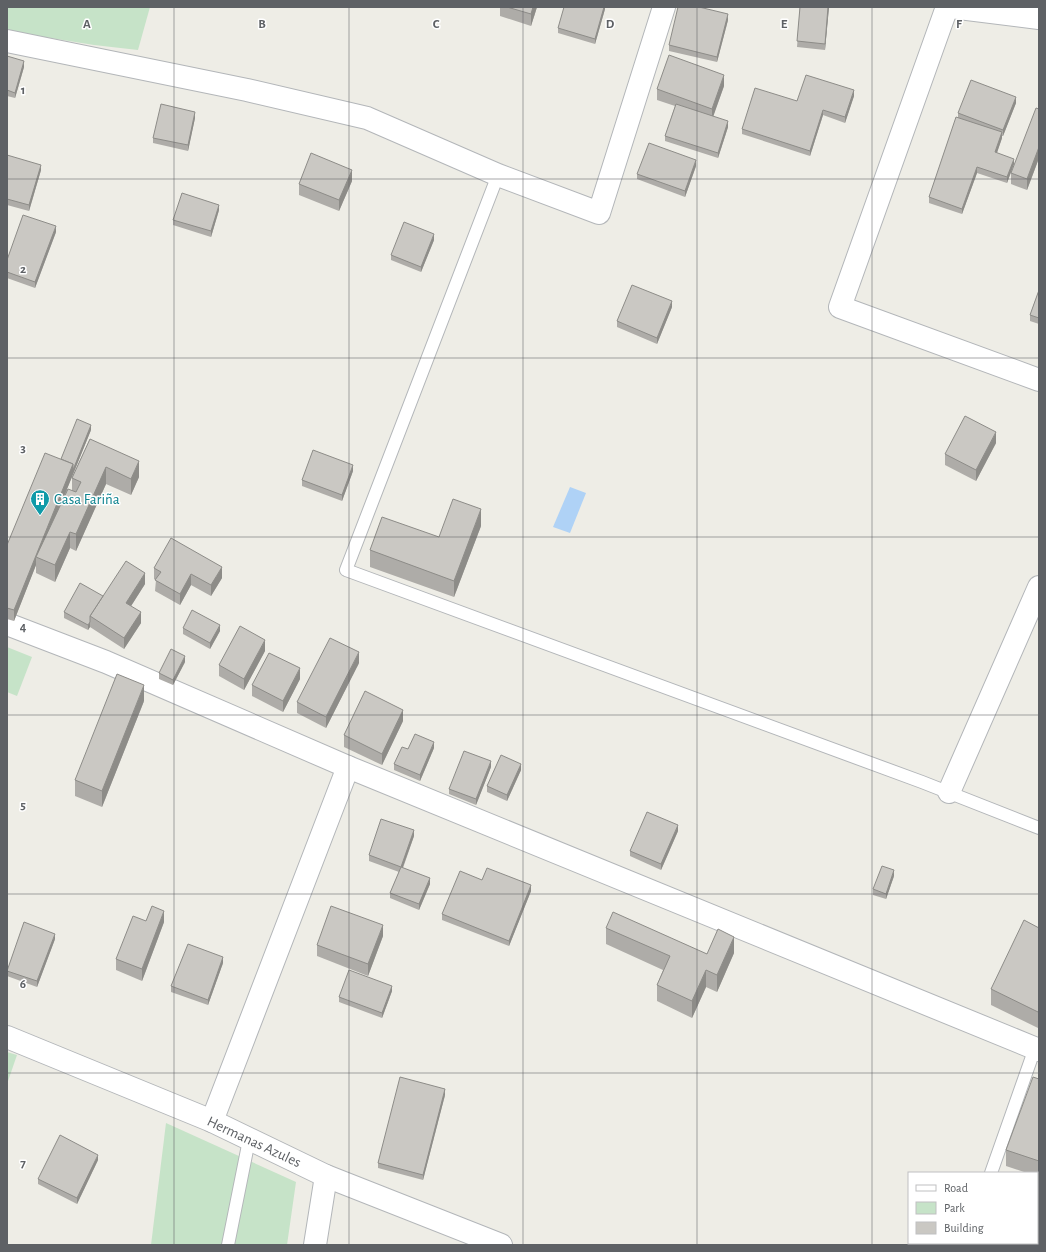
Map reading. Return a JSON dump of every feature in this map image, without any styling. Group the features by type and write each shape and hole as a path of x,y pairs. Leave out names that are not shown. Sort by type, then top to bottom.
{"street":[{"path":"7,41 247,90 367,118 498,175 600,213 664,7"},
{"path":"947,7 840,307 1039,380"},
{"path":"951,7 1039,18"},
{"path":"948,792 1039,587"},
{"path":"7,624 106,662 348,767 1037,1049"},
{"path":"212,1121 348,767"},
{"name":"Hermanas Azules","path":"7,1037 212,1121 326,1176 501,1245"},
{"path":"315,1245 326,1176"}],"lane":[{"path":"498,175 346,570 948,792 1039,828"},
{"path":"991,1172 1037,1049"},
{"path":"228,1245 249,1140"}],"green space":[{"path":"7,7 150,7 138,50 94,45 7,31"},
{"path":"7,647 32,657 17,696 7,692"},
{"path":"7,1052 17,1055 7,1084"},
{"path":"166,1123 296,1182 287,1245 151,1245"}],"water":[{"path":"570,487 586,493 570,533 553,527"}],"building":[{"path":"507,7 533,7 531,14"},
{"path":"564,7 604,7 595,39 558,28"},
{"path":"678,7 699,7 728,14 717,57 669,45"},
{"path":"800,7 828,7 825,44 797,41"},
{"path":"669,55 724,75 712,109 657,89"},
{"path":"7,56 24,61 15,93 7,90"},
{"path":"806,75 854,90 845,117 823,110 810,151 742,129 755,88 797,101"},
{"path":"971,80 1016,97 1003,130 958,113"},
{"path":"161,104 195,112 188,145 153,138"},
{"path":"676,104 728,121 718,153 665,136"},
{"path":"1036,108 1039,109 1039,147 1027,179 1011,173"},
{"path":"956,117 1002,132 995,152 1014,159 1007,177 977,167 962,209 929,197"},
{"path":"649,143 696,160 685,191 637,174"},
{"path":"311,153 352,170 339,200 299,184"},
{"path":"7,155 41,165 29,205 7,199"},
{"path":"182,193 219,205 211,231 173,220"},
{"path":"23,215 56,226 35,282 7,272 7,260"},
{"path":"404,222 434,234 421,267 391,255"},
{"path":"632,285 672,301 657,338 617,321"},
{"path":"1039,290 1039,318 1030,315"},
{"path":"965,416 996,432 976,470 945,454"},
{"name":"Casa Fariña","path":"77,419 91,425 73,470 73,464 61,459"},
{"path":"90,439 139,461 131,479 106,467 76,534 70,532 55,565 36,557 68,489 76,492 81,482 72,478"},
{"path":"313,450 353,465 342,495 302,480"},
{"name":"Casa Fariña","path":"45,453 73,464 14,610 7,608 7,545"},
{"path":"453,499 481,509 454,581 370,550 382,517 439,537"},
{"path":"171,538 222,567 211,585 191,574 180,594 155,580 161,572 154,568"},
{"path":"126,561 145,573 126,603 141,612 124,638 90,616"},
{"path":"80,583 103,596 90,616 90,622 88,625 64,612"},
{"path":"192,610 220,625 210,643 183,628"},
{"path":"240,626 265,640 244,679 219,665"},
{"path":"330,638 359,652 326,717 297,702"},
{"path":"171,649 185,656 173,680 159,673"},
{"path":"269,653 300,668 283,701 252,685"},
{"path":"117,674 144,685 102,791 75,780"},
{"path":"365,691 403,710 382,754 344,735"},
{"path":"415,734 434,742 420,775 394,764 402,747 408,749"},
{"path":"464,751 491,761 476,799 449,789"},
{"path":"501,755 521,764 507,795 487,786"},
{"path":"647,812 678,825 661,864 630,851"},
{"path":"381,819 414,830 401,867 369,855"},
{"path":"882,866 894,870 886,894 873,889"},
{"path":"401,867 430,878 419,904 390,893"},
{"path":"487,868 531,885 509,941 442,914 460,871 482,880"},
{"path":"152,906 164,911 142,969 116,959 133,916 146,921"},
{"path":"331,906 383,925 368,964 317,945"},
{"path":"613,912 707,954 718,929 734,937 717,975 706,970 692,1001 657,985 670,956 606,928"},
{"path":"1024,920 1039,928 1038,1012 991,989"},
{"path":"24,922 55,934 37,981 7,971"},
{"path":"188,944 223,957 208,1000 171,986"},
{"path":"349,970 392,986 382,1013 339,997"},
{"path":"400,1077 445,1089 423,1175 378,1163"},
{"path":"1033,1077 1039,1079 1039,1161 1006,1150"},
{"path":"60,1135 98,1155 77,1198 38,1179"}],"place":[{"name":"Casa Fariña","path":"40,516"}]}
